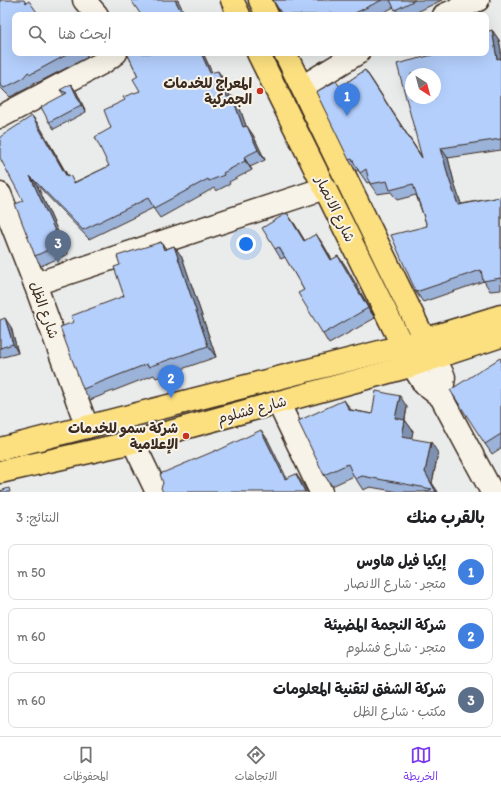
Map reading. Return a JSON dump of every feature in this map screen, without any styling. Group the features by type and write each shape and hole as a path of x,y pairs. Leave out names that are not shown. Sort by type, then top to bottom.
{"main road":[{"path":"232,0 238,12"},
{"path":"260,0 266,12"},
{"name":"شارع الانصار","path":"259,56 408,356"},
{"name":"شارع الانصار","path":"286,56 429,348"},
{"name":"شارع فشلوم","path":"0,472 133,442 278,402 429,348 501,316"},
{"name":"شارع فشلوم","path":"429,348 501,336"},
{"name":"شارع فشلوم","path":"0,449 87,427 408,356"}],"street":[{"path":"84,0 94,12"},
{"path":"451,12 478,0"},
{"path":"0,117 104,62 112,56"},
{"path":"302,87 353,56"},
{"path":"35,284 325,188"},
{"name":"شارع الظل","path":"0,194 35,284 87,427"},
{"path":"429,348 444,377 441,397"},
{"path":"408,356 424,384 441,397 492,492"},
{"path":"278,402 321,492"},
{"path":"133,442 156,492"}],"building":[{"path":"0,0 24,0 26,3 29,1 37,12 12,12 12,56 64,56 31,74 28,72 22,79 4,88 0,84"},
{"path":"131,0 175,0 181,12 139,12"},
{"path":"273,0 382,0 357,12 280,12"},
{"path":"390,0 415,0 395,10"},
{"path":"492,30 497,59 501,58 501,139 441,148 448,176 458,205 501,197 501,278 483,281 481,270 416,292 391,235 427,226 413,184 390,190 387,181 370,184 366,169 360,173 352,159 349,160 316,92 336,81 340,87 365,70 422,158 408,104 441,104 441,68 405,68 405,94 397,64 428,56 489,56 489,31"},
{"path":"128,56 202,56 210,73 218,71 227,97 232,96 243,127 247,126 258,150 244,157 245,161 223,173 224,175 209,181 208,179 154,208 148,198 83,230 30,176 61,244 35,256 15,204 23,201 0,158 0,137 32,116 67,177 70,175 74,183 109,166 95,137 111,128 104,110 125,100 123,97 140,91 133,79 138,76"},
{"path":"71,84 81,105 49,122 41,107 67,93 60,90"},
{"path":"287,213 304,241 316,234 331,260 338,256 368,308 323,334 298,293 304,290 279,247 275,249 262,228"},
{"path":"161,242 164,250 174,246 208,346 148,367 147,364 83,389 60,327 74,322 71,316 124,296 114,267 120,265 117,256"},
{"path":"5,318 13,344 0,348 0,320"},
{"path":"500,358 501,434 485,444 450,390"},
{"path":"376,391 400,396 395,418 405,420 402,437 431,442 425,472 436,492 426,492 432,489 362,476 355,479 348,464 324,475 298,421 344,400 349,410 372,414"},
{"path":"261,430 285,479 296,474 305,492 163,492 161,488 163,483 160,474 217,451"},
{"path":"9,488 10,492 0,492 0,491"}],"place":[{"name":"المعراج للخدمات الجمركية","path":"260,91"},
{"name":"إيكيا فيل هاوس","path":"347,116"},
{"name":"شركة الشفق لتقنية المعلومات","path":"58,263"},
{"name":"شركة النجمة المضيئة","path":"171,398"},
{"name":"شركة سمو للخدمات الإعلامية","path":"186,436"}]}
